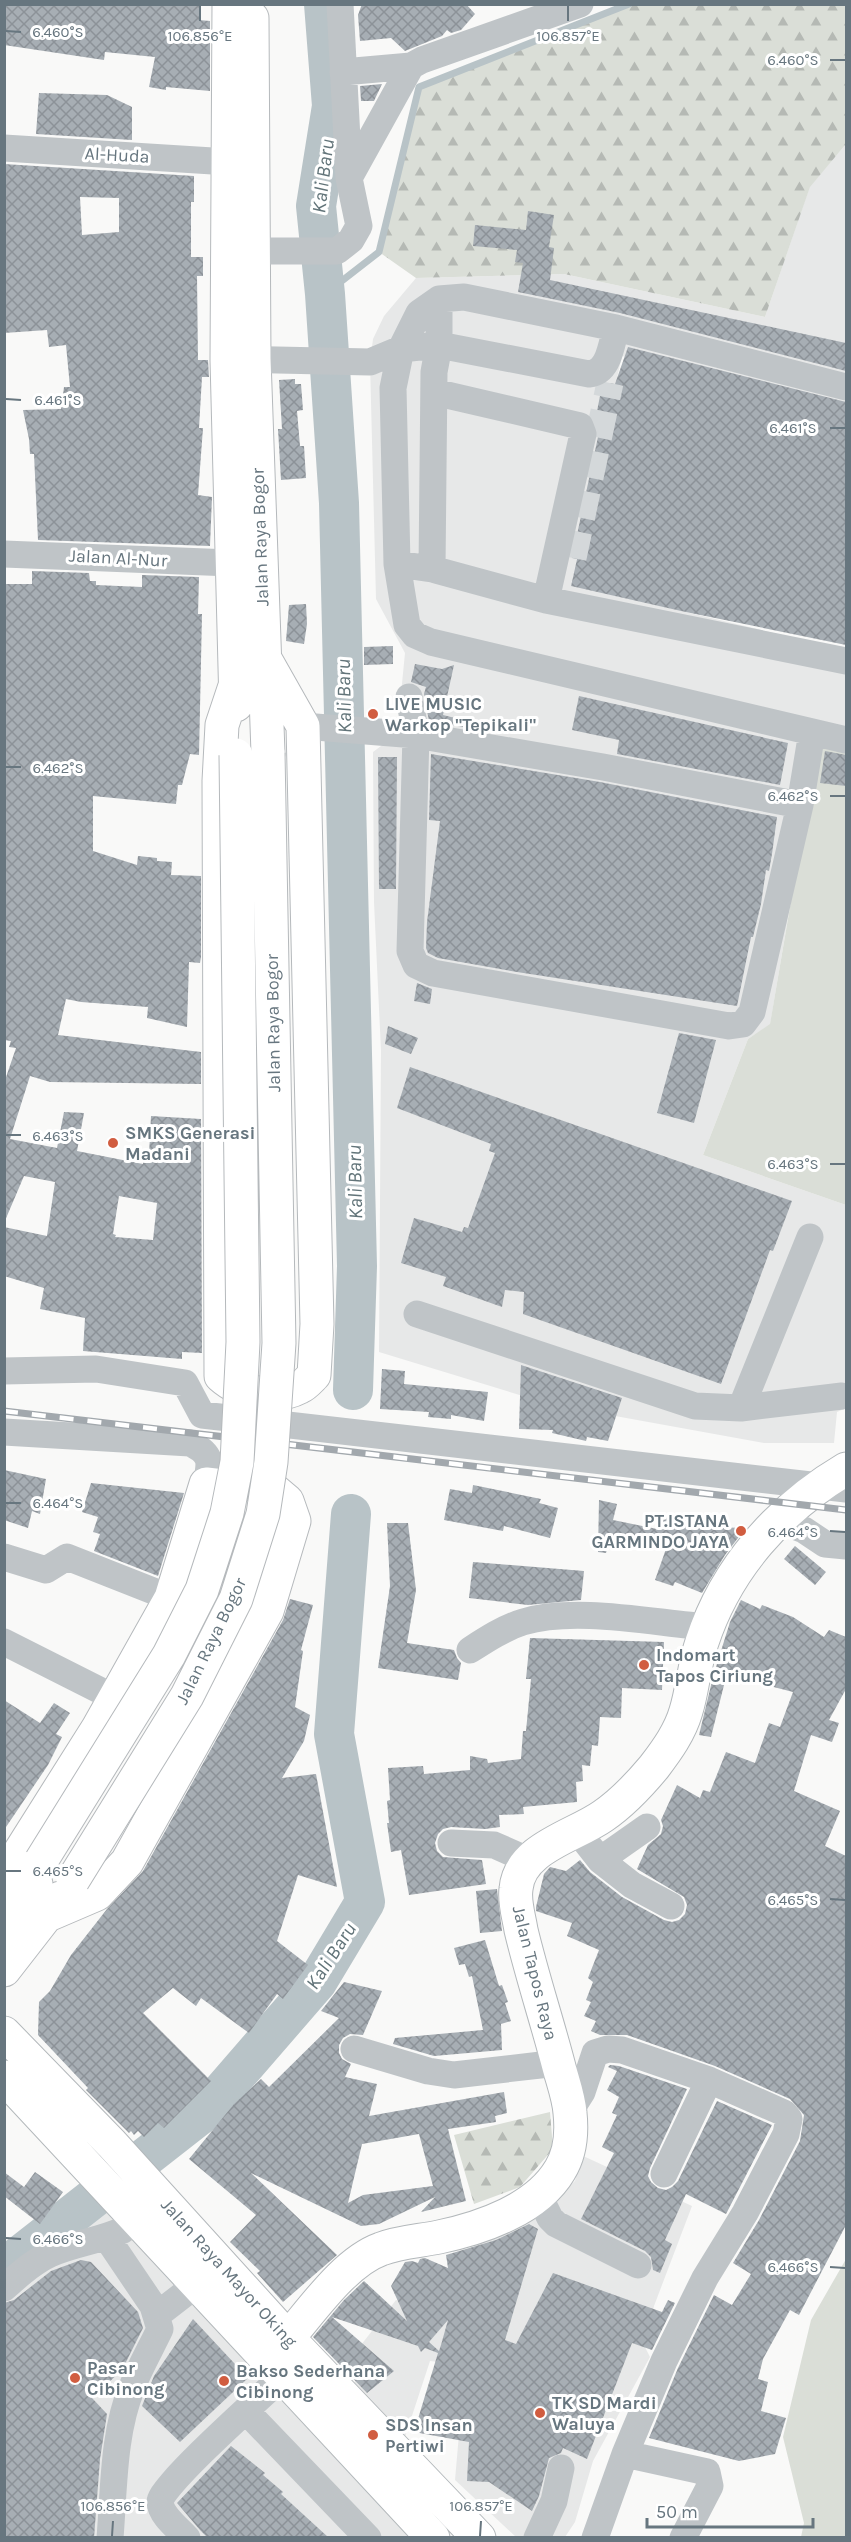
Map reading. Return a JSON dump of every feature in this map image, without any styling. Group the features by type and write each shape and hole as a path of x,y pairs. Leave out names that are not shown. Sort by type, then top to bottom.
{"main road":[{"name":"Jalan Raya Bogor","path":"230,4 229,162 240,251"},
{"name":"Jalan Raya Bogor","path":"4,1970 48,1916 188,1696 236,1599 263,1514 271,1461 279,1343 252,754 236,683 242,583 240,251 252,4"},
{"name":"Jalan Raya Bogor","path":"4,1913 39,1864 169,1655 202,1590 227,1513 237,1462 243,1342 252,754 264,657 242,583 241,359"},
{"path":"236,683 222,725 219,781 221,1376 233,1387 255,1393 282,1393 302,1387 314,1375 317,1324 312,726 264,657"},
{"path":"528,1860 542,1850 578,1832 618,1804 652,1770 670,1746 686,1713 696,1661 718,1601 752,1550 791,1525 795,1503 837,1481"},
{"path":"4,1877 98,1728 113,1697 171,1598 206,1484 223,1486 248,1483 274,1490 287,1501 294,1521 267,1611 127,1862 97,1894 48,1916"},
{"name":"Jalan Tapos Raya","path":"288,2338 345,2274 363,2258 382,2248 442,2237 506,2215 539,2196 560,2172 570,2146 570,2111 518,1915 516,1889 519,1877 528,1860"},
{"path":"4,1943 13,1932 36,1883 39,1864"},
{"name":"Jalan Raya Mayor Oking","path":"4,2033 143,2209 197,2284 433,2538"},
{"name":"Jalan Raya Mayor Oking","path":"4,2077 101,2155"},
{"name":"Jalan Raya Mayor Oking","path":"143,2209 288,2338 479,2538"}],"street":[{"path":"240,251 337,251 351,240 359,226 349,178 340,4"},
{"path":"343,72 411,66 422,60 580,4"},
{"path":"349,178 411,66"},
{"name":"Al-Huda","path":"4,148 229,162"},
{"path":"846,387 620,329 464,297 439,299 419,313 401,349 393,387 397,564 407,625 415,635 846,740"},
{"path":"432,570 434,372 439,345 439,299"},
{"path":"241,359 365,362 401,349 439,345 589,374 598,373 604,369 620,329"},
{"path":"610,383 620,329"},
{"path":"434,392 580,426 583,434 555,600"},
{"name":"Jalan Al-Nur","path":"4,554 242,583"},
{"path":"555,600 573,558"},
{"path":"397,564 846,662"},
{"path":"409,698 403,734 410,951 417,965 433,973 729,1026 743,1024 752,1012 800,805 812,732"},
{"path":"312,726 403,734 603,767 800,805"},
{"path":"741,1408 810,1237"},
{"path":"417,1314 695,1406 741,1408 845,1395"},
{"path":"4,1371 96,1369 185,1383 202,1415 837,1481"},
{"path":"220,1417 221,1376"},
{"path":"4,1432 190,1443 204,1450 210,1464 206,1484"},
{"path":"791,1525 846,1535"},
{"path":"791,1525 825,1544 846,1546"},
{"path":"4,1557 46,1570 67,1557 171,1598"},
{"path":"470,1650 502,1630 548,1617 616,1617 708,1627"},
{"path":"4,1641 113,1697"},
{"path":"600,1860 647,1827"},
{"path":"578,1832 600,1860 632,1886 671,1906"},
{"path":"451,1843 494,1845 528,1860"},
{"path":"354,2049 428,2071 454,2075 558,2063"},
{"path":"570,2111 582,2092 594,2053 608,2049 622,2050 710,2080 784,2113 789,2119 789,2124 745,2214 695,2296 664,2361 625,2454 595,2538"},
{"path":"663,2174 710,2080"},
{"path":"539,2196 550,2218 556,2224 638,2265"},
{"path":"4,2288 32,2264 51,2253 107,2238 143,2209"},
{"path":"107,2238 157,2316 160,2329 131,2387 120,2431 110,2538"},
{"path":"157,2316 197,2284"},
{"path":"187,2538 163,2513 161,2495 282,2376"},
{"path":"246,2411 368,2538"},
{"path":"625,2454 707,2472 710,2486 683,2538"},
{"path":"537,2538 554,2501 561,2468"}],"shaded area":[{"path":"846,144 846,404 622,356 571,585 846,650 846,748 794,882 770,1025 748,1039 703,1155 846,1205 846,1408 837,1412 834,1443 764,1443 549,1404 379,1352 381,1051 374,902 373,752 397,734 405,653 376,599 370,362 373,339 384,316 416,278 564,274 765,317 810,186"},
{"path":"581,2155 692,2206 654,2306 645,2347 650,2357 593,2461 575,2522 565,2537 516,2537 455,2480 465,2365 430,2361 405,2437 351,2385 365,2373 354,2354 396,2300 474,2321 471,2279 475,2239 556,2198 575,2181"},
{"path":"102,2197 246,2363 409,2537 5,2538 5,2277"}],"green space":[{"path":"629,5 846,5 846,144 810,187 765,317 564,274 416,278 379,252 419,87"},
{"path":"818,743 846,748 846,1205 703,1155 748,1039 770,1024"},
{"path":"550,2112 553,2149 520,2187 474,2204 454,2135"},
{"path":"846,2259 846,2537 801,2537 804,2523 783,2437 811,2320"}],"building":[{"path":"4,4 200,4 199,20 210,21 210,91 166,87 166,90 149,87 155,57 105,52 104,60 4,45"},
{"path":"362,4 466,4 475,14 461,30 451,33 447,30 442,36 405,51 391,38 360,41 358,15"},
{"path":"382,84 374,101 361,101 360,86"},
{"path":"39,93 107,95 132,107 132,140 36,134"},
{"path":"4,164 194,176 194,202 191,202 191,257 203,257 203,276 197,276 198,360 208,360 209,377 202,377 199,428 203,428 198,495 212,497 210,546 38,540 34,454 30,454 23,410 61,409 64,387 70,387 66,345 49,347 47,330 4,333","holes":["80,197 119,198 119,232 82,235"]},
{"path":"528,211 554,215 549,247 554,248 550,280 846,343 846,371 620,313 518,292 523,263 515,262 517,250 473,246 475,225 526,230"},
{"path":"628,347 846,402 846,645 571,586 577,559 572,558 598,437 595,421 602,386 608,383 615,384"},
{"path":"295,379 295,384 301,384 303,410 297,411 300,446 304,446 306,478 281,480 278,429 282,429 279,380"},
{"path":"32,571 89,573 90,581 96,581 96,585 142,587 142,575 199,577 198,614 202,614 199,755 190,754 182,785 178,785 176,804 93,796 93,851 137,865 138,856 157,858 157,861 172,862 171,875 201,876 201,957 200,963 189,962 187,1027 147,1018 148,1007 66,999 58,1035 201,1052 201,1084 50,1082 30,1076 10,1139 57,1148 64,1112 84,1113 77,1151 143,1164 143,1155 149,1155 151,1116 201,1119 202,1353 182,1352 182,1359 83,1351 85,1318 40,1309 44,1288 4,1276 4,1227 47,1236 55,1182 24,1176 4,1223 4,1083 16,1048 9,1047 11,1041 4,1040 4,584 32,584","holes":["119,1196 157,1203 153,1240 115,1237 116,1235 113,1234"]},
{"path":"306,604 307,624 304,644 286,641 289,605"},
{"path":"393,646 393,664 364,665 364,647"},
{"path":"415,664 442,669 454,665 443,715 495,728 494,731 503,734 429,721 424,694 426,687 411,682"},
{"path":"579,696 788,743 780,785 617,754 619,740 572,730"},
{"path":"825,751 846,755 846,786 820,783"},
{"path":"431,754 600,782 777,817 769,871 766,870 761,904 753,937 751,937 737,1006 517,972 438,958 428,953 426,948 427,922 440,821 429,820"},
{"path":"378,757 397,757 396,889 379,889"},
{"path":"417,983 432,989 430,1004 414,1001"},
{"path":"388,1026 418,1038 411,1054 385,1044"},
{"path":"679,1033 716,1040 694,1123 657,1113"},
{"path":"410,1067 792,1201 773,1251 770,1250 721,1384 523,1314 524,1292 505,1290 502,1307 443,1286 446,1277 401,1263 414,1218 462,1232 464,1227 468,1228 495,1153 489,1151 491,1144 397,1108"},
{"path":"521,1365 622,1398 608,1441 587,1437 586,1441 552,1433 553,1430 519,1429"},
{"path":"382,1369 405,1371 404,1384 488,1392 484,1421 451,1415 451,1419 428,1417 429,1412 380,1409"},
{"path":"4,1470 46,1479 40,1514 32,1511 28,1528 4,1520"},
{"path":"91,1483 184,1493 158,1576 94,1551 100,1534 93,1532 98,1517 82,1512"},
{"path":"473,1485 541,1499 539,1503 558,1508 550,1538 504,1526 503,1531 444,1520 450,1489 472,1493"},
{"path":"599,1500 617,1504 613,1520 657,1529 657,1515 698,1517 697,1526 741,1528 741,1534 702,1593 675,1582 673,1586 655,1580 666,1549 616,1541 614,1547 608,1545 606,1553 598,1552"},
{"path":"387,1523 408,1523 416,1590 407,1643 454,1650 461,1663 458,1680 378,1668 390,1586"},
{"path":"795,1546 826,1572 815,1585 784,1559"},
{"path":"473,1562 584,1571 581,1600 528,1605 469,1598"},
{"path":"290,1599 313,1605 301,1650 303,1651 295,1707 310,1715 304,1741 282,1778 316,1774 337,1887 298,1875 277,1941 308,1965 283,1999 277,1994 249,2033 201,1998 196,2006 173,1988 143,2013 211,2081 164,2128 158,2123 144,2137 138,2131 134,2135 131,2131 129,2133 86,2090 88,2088 38,2035 39,2002 50,1991 71,1955 107,1909 143,1871 283,1620"},
{"path":"741,1600 760,1609 762,1605 793,1617 824,1637 829,1630 846,1637 846,1689 829,1720 839,1723 832,1742 811,1735 794,1791 840,1811 825,1846 846,1856 846,2225 799,2315 790,2310 763,2359 758,2379 768,2382 761,2411 786,2418 775,2454 739,2461 649,2438 678,2368 714,2295 732,2305 751,2274 733,2263 759,2220 800,2141 804,2115 790,2099 715,2066 627,2035 600,2035 591,2031 596,2021 584,2016 591,2002 586,2000 593,1982 588,1978 599,1950 567,1936 572,1923 536,1911 536,1907 544,1874 550,1867 566,1871 580,1860 590,1872 622,1897 664,1920 672,1922 679,1920 685,1914 687,1905 684,1897 637,1869 648,1845 661,1834 663,1826 661,1820 677,1785 700,1798 703,1790 710,1792 726,1752 755,1763 769,1723 780,1727 793,1692 762,1684 763,1680 716,1667 730,1622"},
{"path":"530,1638 664,1642 662,1690 622,1688 621,1718 600,1717 598,1746 592,1745 590,1766 582,1765 583,1781 576,1782 577,1802 523,1807 524,1814 499,1815 500,1827 485,1829 451,1827 443,1829 438,1834 435,1843 437,1851 443,1857 482,1860 486,1884 409,1895 401,1850 391,1852 387,1823 389,1823 387,1801 390,1800 388,1768 423,1766 424,1774 470,1770 470,1756 487,1759 488,1763 521,1759 531,1679 526,1679"},
{"path":"713,1677 725,1681 711,1737 699,1735"},
{"path":"4,1700 40,1723 54,1703 70,1713 56,1734 62,1737 48,1765 4,1830"},
{"path":"497,1889 502,1931 480,1933 476,1891"},
{"path":"485,1940 499,1986 502,1985 508,2002 505,2003 511,2021 501,2024 502,2050 434,2056 393,2044 395,2038 483,2030 472,1976 469,1977 465,1964 459,1965 454,1948"},
{"path":"344,1982 382,1991 363,2035 350,2034 343,2038 339,2045 342,2059 351,2064 345,2077 377,2084 369,2116 504,2092 507,2113 495,2116 496,2122 448,2129 466,2201 421,2212 435,2197 379,2224 361,2226 251,2173 337,2255 283,2302 257,2273 260,2271 230,2242 256,2215 189,2159 234,2104 261,2079 269,2087 339,2018 321,2011","holes":["419,2134 433,2186 363,2195 348,2203 362,2144"]},
{"path":"610,2065 687,2089 650,2168 648,2176 658,2188 666,2190 678,2181 717,2101 772,2125 726,2214 686,2194 665,2240 672,2244 660,2273 653,2270 651,2257 645,2251 581,2219 614,2153 602,2147 617,2115 612,2113 619,2097 607,2090 617,2071 608,2067"},
{"path":"4,2172 24,2187 35,2172 63,2192 40,2224 4,2196"},
{"path":"529,2224 538,2229 505,2340 516,2344 553,2273 662,2312 668,2300 675,2303 652,2350 632,2343 587,2459 563,2448 561,2453 549,2458 539,2496 532,2511 489,2482 467,2481 469,2442 414,2432 438,2353 425,2348 421,2352 418,2346 332,2317 394,2371 367,2393 313,2337 344,2300 364,2281 407,2321 391,2286 405,2262 418,2263 420,2259 425,2258 448,2268 446,2255 496,2240","holes":["448,2320 439,2351 429,2342"]},
{"name":"Pasar Cibinong","path":"81,2260 91,2262 138,2312 143,2328 122,2370 92,2398 107,2414 100,2459 94,2538 4,2538 4,2303 14,2300 51,2271"},
{"path":"193,2319 248,2378 180,2442 142,2406 154,2376"},
{"path":"231,2446 265,2473 263,2475 283,2492 281,2494 329,2538 208,2538 177,2503"}],"waterway":[{"name":"Kali Baru","path":"324,4 332,106 316,206 325,294 339,503 357,1266 353,1390"},
{"path":"325,294 379,252 419,87 629,4"},
{"name":"Kali Baru","path":"4,2268 206,2110 317,1982 365,1902 334,1734 351,1514"}],"tunnel":[{"path":"573,558 610,383"}],"railway":[{"path":"4,1411 846,1510"}],"place":[{"name":"LIVE MUSIC Warkop \"Tepikali\"","path":"373,714"},
{"name":"SMKS Generasi Madani","path":"113,1143"},
{"name":"PT.ISTANA GARMINDO JAYA","path":"741,1531"},
{"name":"Indomart Tapos Ciriung","path":"644,1665"},
{"name":"Pasar Cibinong","path":"75,2378"},
{"name":"Bakso Sederhana Cibinong","path":"224,2381"},
{"name":"TK SD Mardi Waluya","path":"540,2413"},
{"name":"SDS Insan Pertiwi","path":"373,2435"}]}
